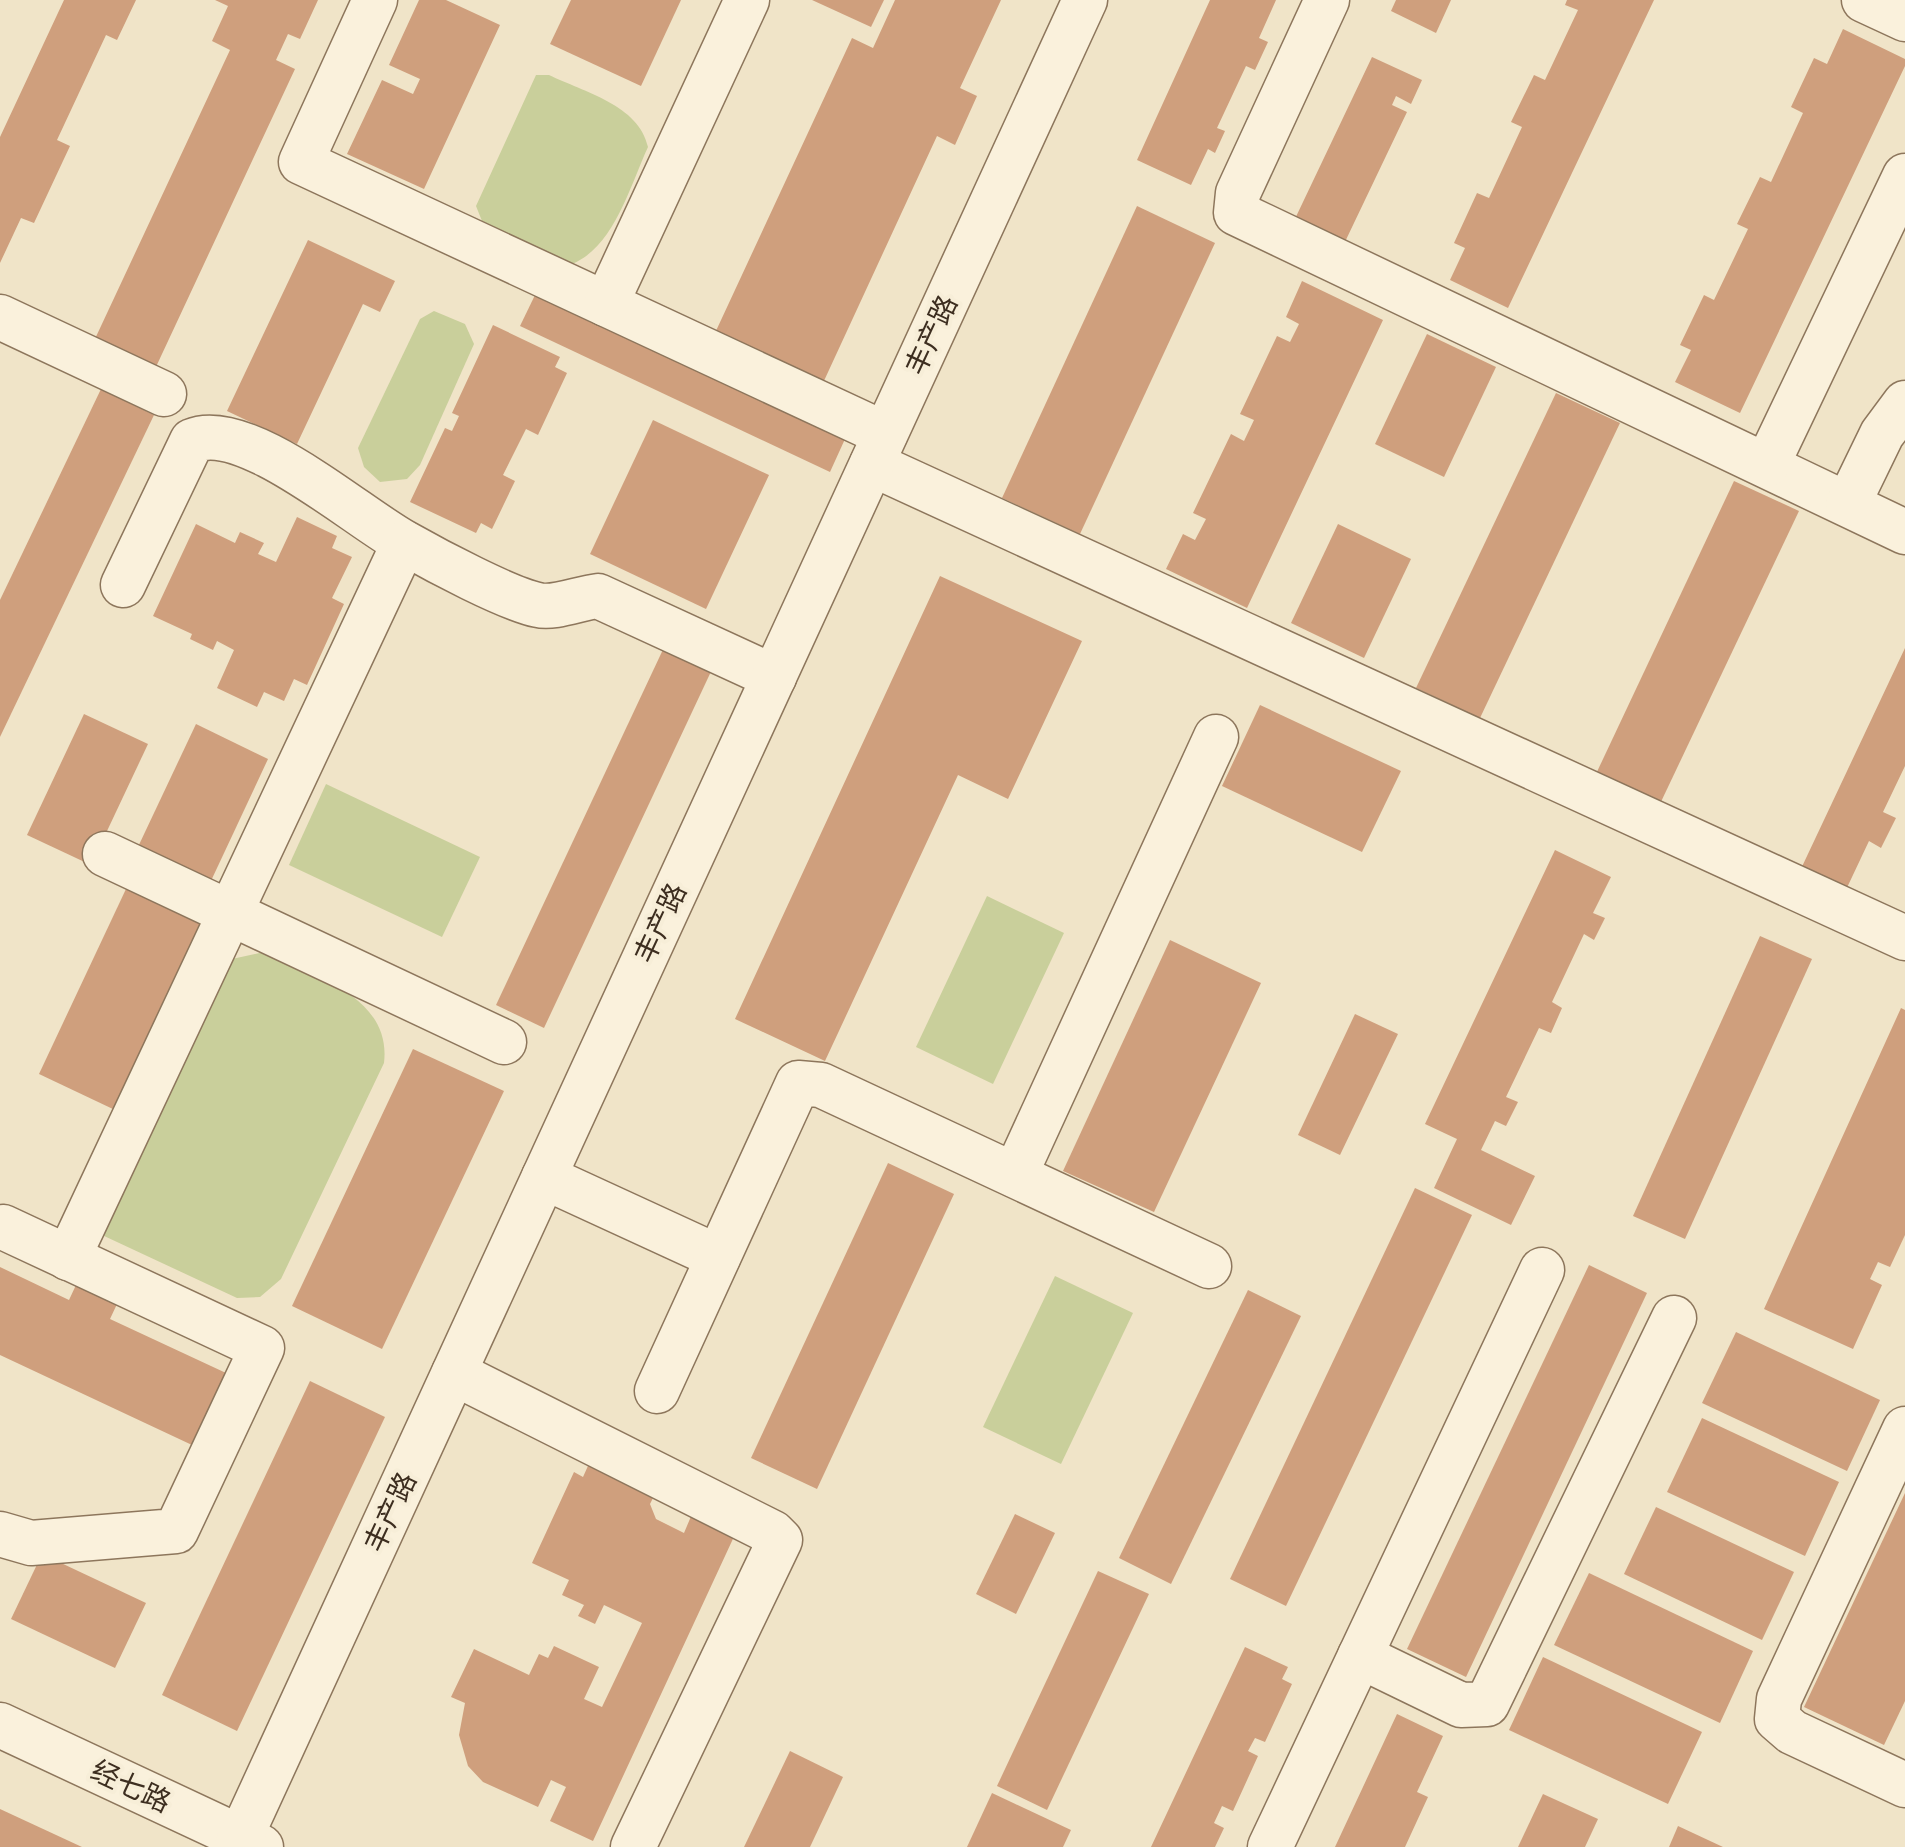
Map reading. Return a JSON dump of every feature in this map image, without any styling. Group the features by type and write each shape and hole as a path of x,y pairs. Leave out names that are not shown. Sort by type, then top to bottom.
{"street":[{"path":"375,0 301,162 606,304 878,449 1905,938"},
{"path":"606,304 747,0"},
{"name":"丰产路","path":"246,1844 454,1373 1085,0"},
{"path":"1327,0 1238,193 1236,213 1905,532"},
{"path":"1864,0 1905,19"},
{"path":"1767,465 1905,176"},
{"path":"0,317 164,394"},
{"path":"1848,504 1882,434 1905,403"},
{"path":"123,585 192,441 218,435 299,471 404,543 538,605 555,606 573,598 598,596 774,677"},
{"path":"68,1258 404,543"},
{"path":"1015,1175 1216,737"},
{"path":"105,854 504,1042"},
{"path":"657,1391 798,1083 821,1085 1209,1266"},
{"path":"544,1177 718,1257"},
{"path":"0,1534 31,1543 176,1531 262,1348 3,1227"},
{"path":"1270,1847 1542,1270"},
{"path":"1360,1656 1461,1705 1487,1704 1674,1318"},
{"path":"454,1373 773,1533 780,1540 633,1847"},
{"path":"1905,1429 1779,1699 1777,1719 1792,1732 1905,1785"},
{"name":"经七路","path":"0,1725 246,1844"}],"green space":[{"path":"536,75 549,75 622,110 634,120 648,147 610,230 587,256 572,264 482,221 476,206"},
{"path":"434,311 465,324 474,344 420,465 407,479 380,482 364,467 358,448 420,319"},
{"path":"326,784 480,857 442,937 289,865"},
{"path":"987,896 1064,933 993,1084 916,1047"},
{"path":"264,952 325,980 362,1004 375,1021 383,1040 384,1063 281,1279 260,1297 237,1298 102,1235 232,959"},
{"path":"1055,1276 1133,1313 1061,1464 983,1427"}],"building":[{"path":"64,0 136,0 117,40 106,35 57,140 70,146 34,223 21,218 0,263 0,137"},
{"path":"215,0 318,0 300,39 288,34 276,60 295,69 155,369 94,341 230,50 212,41 228,6"},
{"path":"419,0 446,0 500,25 424,189 347,154 382,80 413,94 420,79 389,65"},
{"path":"571,0 681,0 641,86 550,44"},
{"path":"812,0 884,0 871,27"},
{"path":"895,0 1001,0 960,88 977,96 955,145 937,136 823,383 715,333 852,38 873,48"},
{"path":"1210,0 1276,0 1259,38 1268,42 1255,70 1246,66 1217,128 1225,131 1215,153 1208,149 1191,185 1137,160"},
{"path":"1396,0 1451,0 1436,33 1391,11"},
{"path":"1567,0 1654,0 1508,308 1450,280 1465,248 1454,243 1477,193 1489,198 1522,127 1511,122 1534,75 1545,80 1578,10 1565,5"},
{"path":"1843,29 1905,59 1905,66 1740,413 1675,382 1691,350 1680,345 1704,295 1714,300 1748,229 1737,224 1760,177 1771,182 1803,113 1791,107 1814,58 1827,64"},
{"path":"1372,57 1422,80 1411,104 1396,96 1392,105 1407,112 1343,246 1293,223"},
{"path":"1137,206 1215,243 1080,534 1002,498"},
{"path":"308,240 395,281 380,312 363,304 297,444 227,411"},
{"path":"1302,281 1383,320 1247,608 1166,569 1183,534 1195,540 1206,519 1193,513 1231,434 1244,441 1254,420 1240,414 1277,336 1290,342 1299,324 1286,317"},
{"path":"536,293 845,439 830,472 520,326"},
{"path":"493,325 560,357 555,367 567,373 538,435 526,429 503,475 515,481 492,529 481,523 476,533 410,502 445,428 452,431 459,416 452,413"},
{"path":"1427,334 1496,367 1444,477 1375,444"},
{"path":"101,389 154,415 0,737 0,600"},
{"path":"1556,393 1620,423 1480,718 1416,688"},
{"path":"653,420 769,475 706,609 590,554"},
{"path":"1734,481 1799,511 1659,806 1595,776"},
{"path":"297,517 337,536 332,548 352,557 332,598 344,604 307,685 294,679 284,701 264,692 257,707 217,688 234,650 217,641 213,650 190,639 192,634 153,616 196,524 235,543 240,532 264,543 258,554 276,562"},
{"path":"1338,524 1411,559 1364,658 1291,623"},
{"path":"940,576 1082,641 1008,799 958,775 825,1061 735,1019"},
{"path":"667,641 715,663 544,1028 496,1005"},
{"path":"1905,648 1905,766 1883,812 1896,818 1881,848 1869,841 1844,894 1799,873"},
{"path":"1260,705 1401,771 1362,852 1222,786"},
{"path":"84,714 148,744 91,865 27,835"},
{"path":"196,724 268,759 210,883 137,849"},
{"path":"1555,850 1611,877 1593,913 1605,918 1594,940 1584,934 1552,1002 1562,1008 1551,1033 1539,1028 1506,1097 1518,1102 1506,1126 1495,1121 1481,1150 1535,1176 1511,1225 1434,1188 1457,1139 1425,1124"},
{"path":"126,889 202,924 115,1110 39,1074"},
{"path":"1760,936 1812,959 1685,1239 1633,1216"},
{"path":"1170,940 1261,983 1154,1212 1063,1171"},
{"path":"1901,1008 1905,1010 1905,1235 1890,1267 1878,1262 1870,1279 1882,1285 1853,1349 1764,1309"},
{"path":"1355,1014 1398,1034 1340,1155 1298,1135"},
{"path":"413,1049 504,1091 382,1349 292,1306"},
{"path":"888,1163 954,1194 817,1489 751,1458"},
{"path":"1415,1188 1472,1215 1286,1606 1230,1579"},
{"path":"1589,1265 1647,1293 1466,1677 1407,1649"},
{"path":"0,1267 69,1300 76,1285 117,1304 110,1319 226,1373 192,1445 0,1355"},
{"path":"1248,1290 1301,1316 1171,1584 1119,1558"},
{"path":"1736,1332 1880,1400 1847,1471 1702,1403"},
{"path":"310,1381 385,1417 237,1731 162,1695"},
{"path":"1702,1418 1839,1482 1805,1556 1667,1492"},
{"path":"592,1457 658,1488 650,1504 656,1519 684,1533 692,1514 738,1528 593,1841 550,1821 566,1787 551,1780 538,1807 483,1782 468,1766 459,1735 465,1703 451,1697 474,1649 529,1675 539,1654 548,1658 554,1646 599,1667 584,1699 602,1707 642,1623 604,1605 595,1624 578,1616 584,1605 562,1595 569,1580 532,1563 574,1472 583,1477"},
{"path":"1905,1493 1905,1701 1884,1745 1804,1707"},
{"path":"1656,1507 1794,1572 1762,1640 1624,1574"},
{"path":"1015,1514 1055,1533 1016,1614 976,1594"},
{"path":"42,1554 146,1603 115,1668 11,1619"},
{"path":"1098,1571 1149,1594 1047,1810 997,1786"},
{"path":"1589,1573 1753,1651 1720,1723 1554,1645"},
{"path":"1245,1647 1288,1667 1282,1679 1292,1684 1265,1742 1255,1738 1248,1751 1258,1756 1233,1811 1222,1806 1214,1823 1224,1828 1215,1847 1151,1847"},
{"path":"1543,1657 1702,1732 1668,1804 1509,1730"},
{"path":"1397,1714 1443,1736 1417,1792 1428,1797 1405,1847 1335,1847"},
{"path":"790,1751 843,1777 810,1847 744,1847"},
{"path":"992,1793 1071,1830 1063,1847 967,1847"},
{"path":"1543,1794 1598,1819 1585,1847 1518,1847"},
{"path":"0,1809 82,1847 0,1847"},
{"path":"1678,1826 1723,1847 1669,1847"}]}
